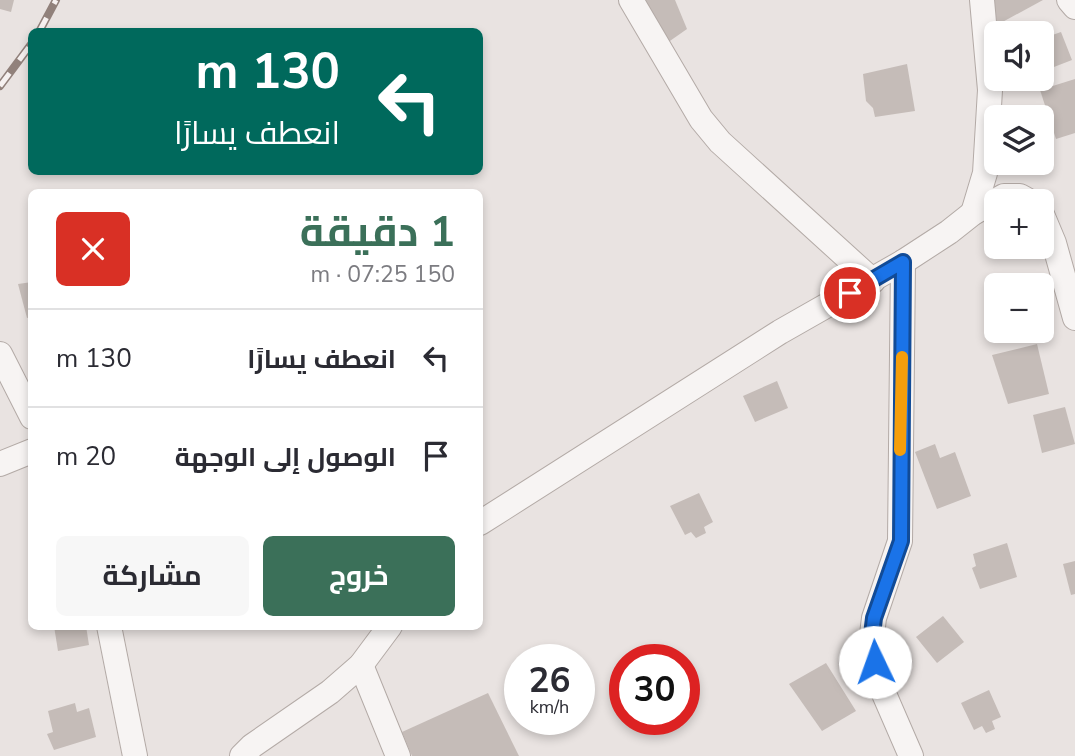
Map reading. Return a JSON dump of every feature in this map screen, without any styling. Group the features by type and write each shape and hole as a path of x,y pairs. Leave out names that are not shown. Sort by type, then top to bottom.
{"street":[{"path":"631,0 701,119 720,142 873,281"},
{"path":"973,213 985,173 990,90 982,0"},
{"path":"1069,0 1075,7"},
{"path":"483,521 780,332 873,281 984,207"},
{"path":"1054,243 1075,318"},
{"path":"903,262 901,541 874,618 871,643 878,680 911,756"},
{"path":"0,354 28,409"},
{"path":"0,464 28,453"},
{"path":"110,630 135,756"},
{"path":"242,756 330,692 361,665 387,630"},
{"path":"361,665 398,756"}],"building":[{"path":"0,0 14,0 11,12 0,9"},
{"path":"641,0 675,0 687,29 667,43"},
{"path":"994,0 1043,0 1004,21 997,21"},
{"path":"1061,32 1072,60 1054,67 1054,34"},
{"path":"907,64 915,111 875,117 873,108 866,101 863,74"},
{"path":"1075,79 1075,133 1056,139 1054,105 1045,105 1040,91 1054,91 1054,86"},
{"path":"28,283 28,318 27,318 18,284"},
{"path":"1037,344 1049,394 1008,404 992,355"},
{"path":"777,381 788,408 755,422 743,396"},
{"path":"1065,407 1075,444 1042,453 1033,415"},
{"path":"935,444 940,458 955,452 971,496 937,509 915,452"},
{"path":"699,493 713,522 704,527 706,533 696,538 691,532 685,535 670,506"},
{"path":"1007,543 1017,577 980,589 972,568 976,566 973,554"},
{"path":"1075,561 1075,594 1071,595 1063,564"},
{"path":"943,616 964,642 937,663 916,637"},
{"path":"55,630 87,630 89,645 58,651"},
{"path":"826,663 856,711 822,731 789,684"},
{"path":"989,690 1001,717 992,721 995,729 986,733 982,726 974,730 961,703"},
{"path":"488,693 504,726 504,735 509,735 519,756 412,756 402,732"},
{"path":"75,703 77,712 89,708 96,737 54,750 47,734 53,732 48,711"}],"railway":[{"path":"41,28 56,0"},
{"path":"0,86 28,48"}],"slow traffic":[{"path":"900,450 902,357"}],"route":[{"path":"850,293 903,262 901,541 874,618 871,643 875,662"}]}
